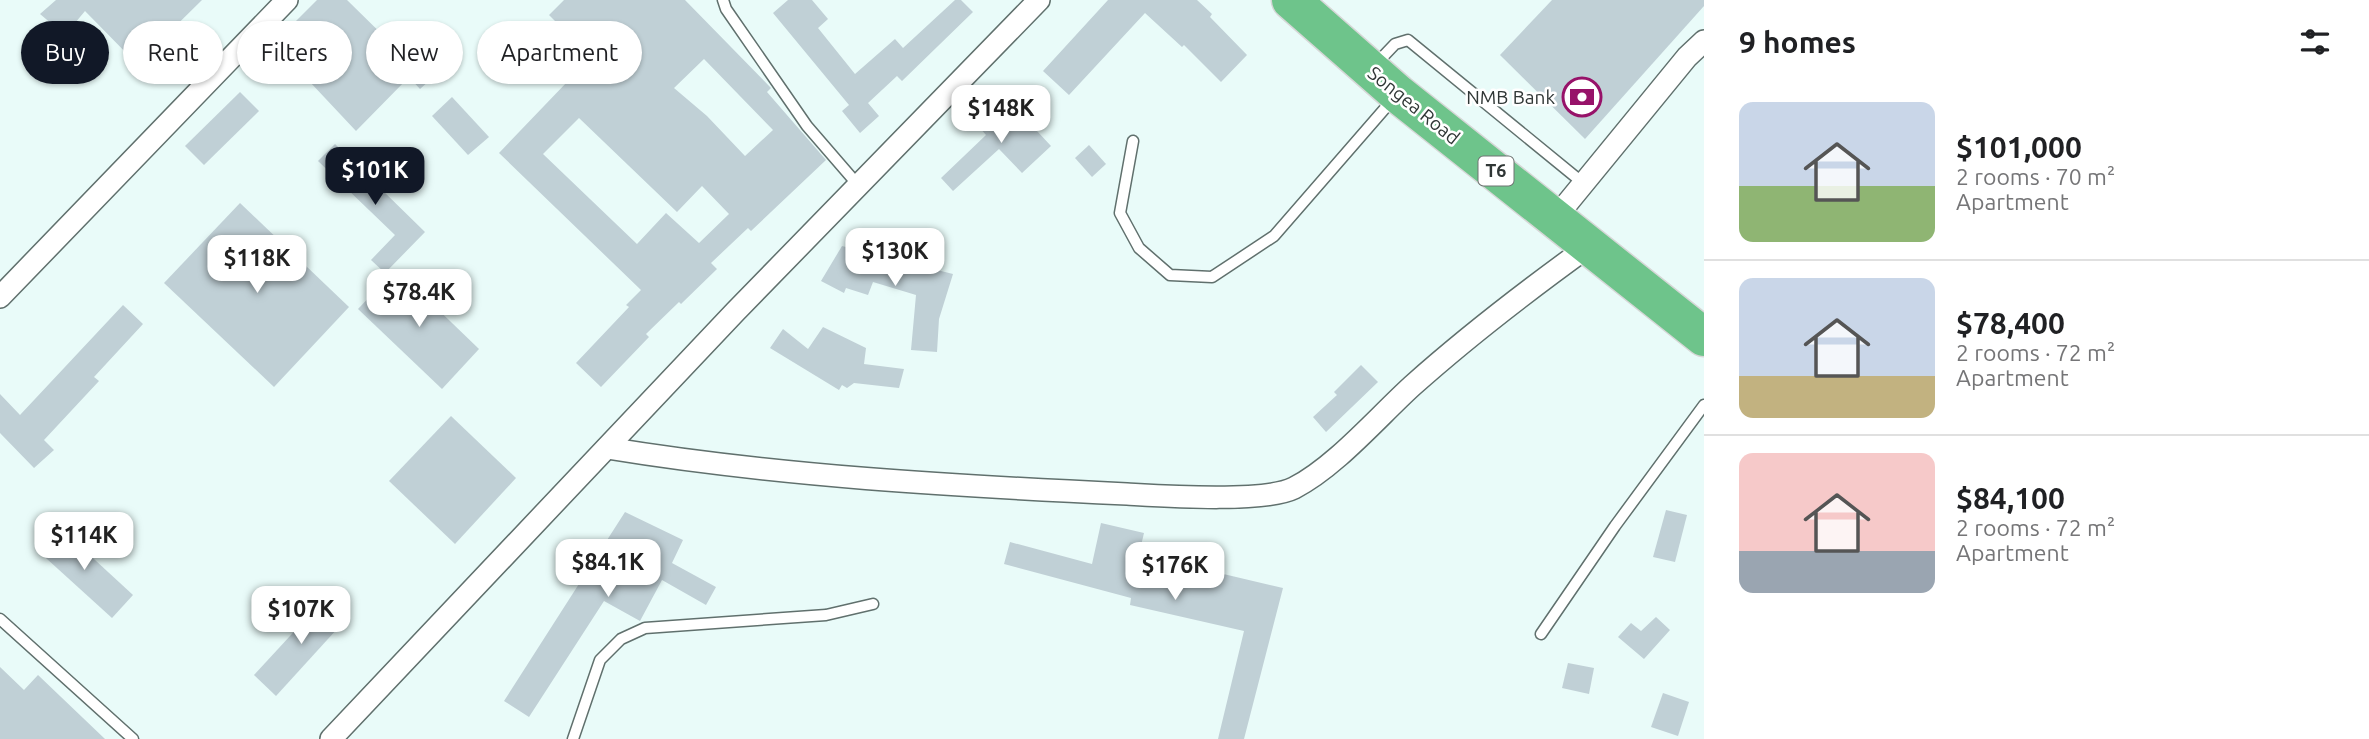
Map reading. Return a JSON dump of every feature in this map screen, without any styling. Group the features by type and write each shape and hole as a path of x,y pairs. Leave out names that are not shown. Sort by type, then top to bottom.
{"highway":[{"name":"Songea Road","path":"1291,0 1385,82 1704,337"}],"street":[{"path":"0,297 287,0"},
{"path":"331,739 858,185 1039,0"},
{"path":"1556,217 1687,57 1704,41"},
{"path":"607,448 693,462 1022,489 1164,496 1255,496 1292,489 1325,467 1453,351 1589,246"}],"lane":[{"path":"723,0 726,9 807,126 858,185"},
{"path":"1133,141 1120,213 1139,248 1170,275 1212,277 1273,236 1385,82 1395,44 1409,40 1583,183"},
{"path":"1541,634 1704,404"},
{"path":"573,739 600,660 621,639 645,628 826,615 873,604"},
{"path":"0,619 133,739"}],"building":[{"path":"56,0 202,0 181,21 123,21 123,50 109,35 109,21 95,21 85,11 77,21 48,21 40,14"},
{"path":"317,0 347,0 368,21 366,21 366,84 402,84 356,131 312,84 352,84 352,21 296,21"},
{"path":"564,0 685,0 771,88 767,92 826,160 751,231 748,228 711,263 717,269 646,334 649,337 601,387 576,363 629,307 626,305 641,290 499,153 565,84 642,84 642,21 555,21 549,15","holes":["704,59 773,130 745,156 707,116 674,88","579,118 677,212 702,186 729,214 699,243 666,213 637,244 543,154"]},
{"path":"788,0 812,0 828,19 818,28 855,74 895,39 903,48 955,0 961,0 973,12 902,81 897,76 868,103 879,116 860,133 842,111 849,105 773,13"},
{"path":"1108,0 1197,0 1247,55 1221,82 1184,45 1182,47 1145,13 1069,95 1043,71"},
{"name":"NMB Bank","path":"1552,0 1704,0 1704,6 1585,139 1500,55"},
{"path":"240,92 259,111 204,165 185,146"},
{"path":"452,97 489,137 468,155 432,116"},
{"path":"1008,100 1051,146 1022,173 999,149 953,191 941,178 986,135 979,127"},
{"path":"335,144 425,232 385,273 371,260 395,235 318,161"},
{"path":"1089,145 1106,164 1092,177 1075,158"},
{"path":"240,203 349,307 274,387 164,283"},
{"path":"842,246 953,274 939,319 937,352 911,350 916,295 873,282 868,295 846,288 844,293 821,281"},
{"path":"396,269 479,349 442,389 358,309"},
{"path":"123,305 143,324 94,377 99,381 44,440 54,450 34,468 0,433 0,394 20,415"},
{"path":"823,327 866,348 864,364 904,369 899,388 854,383 847,388 842,385 839,390 770,348 783,329 808,349"},
{"path":"1361,365 1378,382 1326,432 1313,417 1337,395 1334,392"},
{"path":"451,416 516,478 455,544 389,481"},
{"path":"1666,510 1687,515 1675,562 1653,557"},
{"path":"625,512 683,540 672,563 716,587 706,605 662,580 640,621 604,601 529,717 504,701"},
{"path":"1101,523 1144,533 1139,554 1283,588 1244,739 1218,739 1244,631 1130,605 1131,598 1004,564 1010,542 1092,564"},
{"path":"57,525 133,595 112,618 36,549"},
{"path":"326,597 348,617 276,696 254,675"},
{"path":"1656,617 1670,630 1644,659 1618,637 1631,623 1641,631"},
{"path":"1568,663 1594,668 1589,694 1562,688"},
{"path":"0,667 24,690 38,675 105,739 0,739"},
{"path":"1663,693 1689,702 1678,736 1651,727"}],"place":[{"name":"NMB Bank","path":"1582,97"}]}
